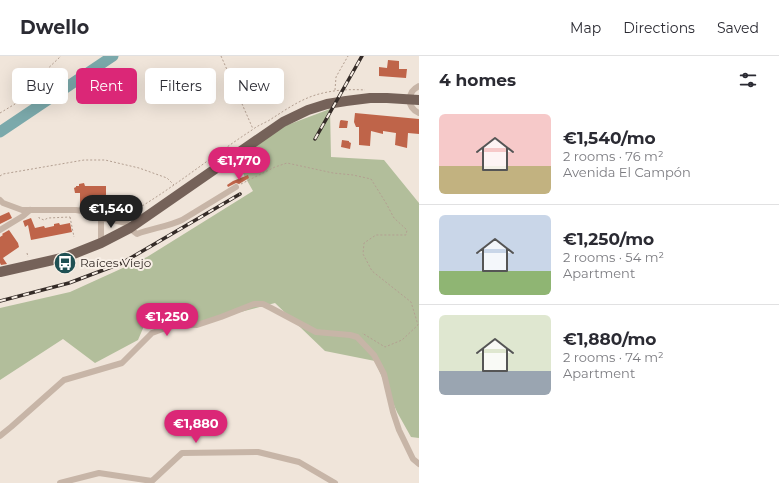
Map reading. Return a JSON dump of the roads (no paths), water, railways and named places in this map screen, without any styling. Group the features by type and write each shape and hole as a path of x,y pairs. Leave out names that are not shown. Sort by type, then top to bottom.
{"main road":[{"path":"0,272 66,258 101,243 130,228 283,122 308,110 327,104 376,98 414,100"}],"street":[{"path":"419,85 412,92 414,100 410,104 412,108 419,113"},
{"path":"0,200 3,203 22,210 76,210 95,212 101,218 127,223 133,232 137,234 182,220 236,187"},
{"path":"0,230 30,210"},
{"path":"101,218 101,243"},
{"path":"0,436 64,380 122,363 152,333 176,324 197,325 254,304 263,304 316,332 350,334 357,337 374,355 384,374 399,430 413,460 419,464"},
{"path":"60,483 99,473 152,481 182,453 258,452 299,462 335,483"}],"waterway":[{"path":"0,132 113,56"}],"railway":[{"path":"315,139 362,56"},
{"path":"0,301 69,283 122,263 240,194"}],"place":[{"name":"Raíces Viejo","path":"65,263"}]}
